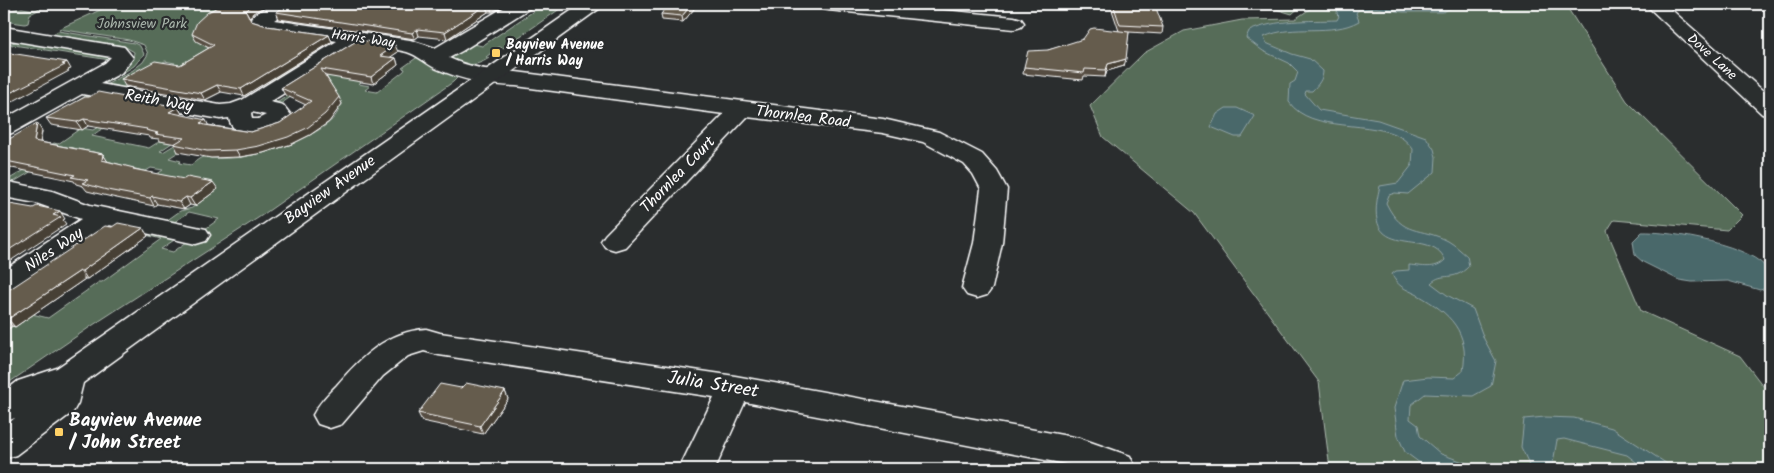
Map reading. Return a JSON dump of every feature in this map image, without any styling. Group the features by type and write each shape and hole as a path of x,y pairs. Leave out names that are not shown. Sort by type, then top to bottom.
{"street":[{"name":"Harris Way","path":"285,4 264,16 261,19 262,22 270,25 410,46 464,72 490,78"},
{"path":"434,57 455,47 523,4"},
{"name":"Bayview Avenue","path":"4,409 30,390 68,377 593,4"},
{"path":"828,4 1014,23"},
{"name":"Dove Lane","path":"1654,4 1770,109"},
{"path":"4,128 118,65 122,58 121,54 115,51 8,36"},
{"name":"Reith Way","path":"79,87 220,112 244,108 357,38"},
{"name":"Thornlea Road","path":"490,78 521,79 740,109 883,126 931,137 973,159 984,171 994,189 988,243 976,288"},
{"name":"Thornlea Court","path":"615,241 740,109"},
{"name":"Niles Way","path":"4,189 43,197 78,211 196,235"},
{"name":"Niles Way","path":"4,284 104,216"},
{"name":"Julia Street","path":"330,415 376,364 402,345 425,340 439,344 735,388 1035,446 1080,452 1102,459 1117,466 1118,469"},
{"path":"4,445 61,403 68,377"},
{"path":"697,469 735,388"}],"green space":[{"path":"51,4 30,14 28,23 4,21 5,11 22,8 35,10"},
{"name":"Johnsview Park","path":"113,4 238,4 197,36 201,44 211,49 303,66 272,82 165,69 175,63 165,61 135,78 138,79 121,89 104,86 133,70 143,62 148,54 144,45 129,40 59,29"},
{"path":"544,4 567,4 503,48 499,47 486,57 489,58 484,61 470,64 449,59 470,43 482,46"},
{"path":"1259,4 1565,4 1627,101 1742,215 1727,230 1614,220 1607,231 1641,311 1740,356 1770,395 1770,469 1330,469 1319,382 1194,213 1103,137 1090,106 1144,53 1184,31 1242,20 1295,19 1310,9 1302,5 1292,14"},
{"path":"58,31 134,43 140,46 144,54 134,66 103,85 102,82 130,62 134,52 124,46 51,35"},
{"path":"20,41 107,56 111,59 7,44"},
{"path":"367,43 360,48 346,52 325,68 359,74 351,79 362,81 359,84 370,86 365,90 377,92 404,71 405,69 402,68 419,56 436,68 457,78 261,216 90,327 4,386 4,332 32,314 48,318 161,239 146,235 148,233 124,228 117,232 109,233 94,230 116,226 177,238 161,249 173,252 219,219 189,212 173,223 166,221 180,211 192,208 217,189 150,179 163,170 151,168 139,175 115,170 119,167 107,165 110,162 62,153 12,183 4,182 4,178 11,178 52,154 40,151 54,143 58,144 81,128 93,130 130,108 118,105 120,103 104,100 87,103 76,102 89,94 130,101 126,104 130,105 135,102 149,105 92,136 149,148 160,141 172,143 160,151 163,152 176,144 188,146 169,158 181,161 179,163 191,165 202,157 227,158 253,155 304,138 320,129 332,119 339,109 336,94 326,87 311,83 279,105 266,100 278,102 312,80 301,78 324,66 352,47"}],"water":[{"path":"1459,4 1443,12 1403,12 1376,8 1358,10 1356,13 1359,21 1348,26 1287,31 1264,37 1266,43 1310,59 1323,71 1318,84 1312,91 1306,91 1305,94 1319,110 1378,120 1426,137 1434,149 1436,157 1435,172 1408,194 1395,193 1389,195 1386,203 1399,222 1413,230 1438,236 1448,241 1467,256 1469,266 1463,271 1453,276 1440,278 1431,283 1447,295 1473,309 1484,339 1496,361 1491,386 1473,396 1425,394 1411,405 1410,419 1418,425 1420,436 1441,454 1483,469 1428,469 1405,452 1398,436 1394,408 1403,380 1428,377 1454,378 1463,371 1464,357 1463,345 1455,325 1440,309 1399,285 1392,274 1396,271 1409,270 1409,265 1433,266 1445,260 1437,250 1426,245 1388,236 1379,227 1376,211 1380,186 1398,183 1412,165 1413,149 1402,138 1390,132 1327,122 1299,112 1289,102 1290,84 1295,81 1298,72 1289,63 1263,51 1246,38 1249,31 1270,24 1293,21 1337,20 1339,16 1337,14 1338,5 1407,6"},
{"path":"1226,108 1237,108 1255,116 1242,137 1235,137 1211,127 1217,114"},
{"path":"1642,232 1691,237 1730,247 1747,254 1761,262 1769,272 1770,287 1760,290 1728,281 1692,282 1679,280 1643,262 1635,255 1633,241"},
{"path":"1545,417 1574,418 1612,428 1675,469 1645,469 1627,455 1564,439 1557,440 1552,469 1525,469 1529,464 1521,447 1524,419"}],"building":[{"path":"223,4 255,4 246,11 251,21 267,26 329,35 241,89 217,85 201,93 121,79 155,61 180,65 214,45 192,34 197,22 208,12"},
{"path":"289,4 494,4 486,5 445,32 417,29 412,33 276,12"},
{"path":"670,4 692,4 682,16 661,14"},
{"path":"1113,4 1150,4 1156,8 1163,27 1120,25"},
{"path":"1090,29 1129,32 1126,59 1108,64 1106,70 1085,69 1084,73 1024,67 1028,51 1048,50 1083,39"},
{"path":"358,40 395,45 380,56 396,58 371,77 321,69 339,97 325,114 307,128 288,137 259,146 236,150 207,151 174,144 184,138 155,134 158,133 147,129 84,119 77,122 46,118 98,92 178,107 169,112 206,120 200,123 205,125 251,132 280,123 311,101 281,88"},
{"path":"4,52 67,62 62,64 65,65 4,96"},
{"path":"37,123 34,141 103,154 102,160 133,169 184,179 187,177 213,182 190,198 186,197 179,202 107,190 82,183 88,180 71,177 75,175 4,162 4,142"},
{"path":"4,203 33,208 37,206 60,211 53,215 61,217 4,253"},
{"path":"118,223 143,228 82,271 4,320 4,293 105,226 112,227"},
{"path":"466,383 505,391 480,426 418,413 440,384 461,388"}],"place":[{"name":"Bayview Avenue / Harris Way","path":"496,53"},
{"name":"Bayview Avenue / John Street","path":"59,432"}]}
